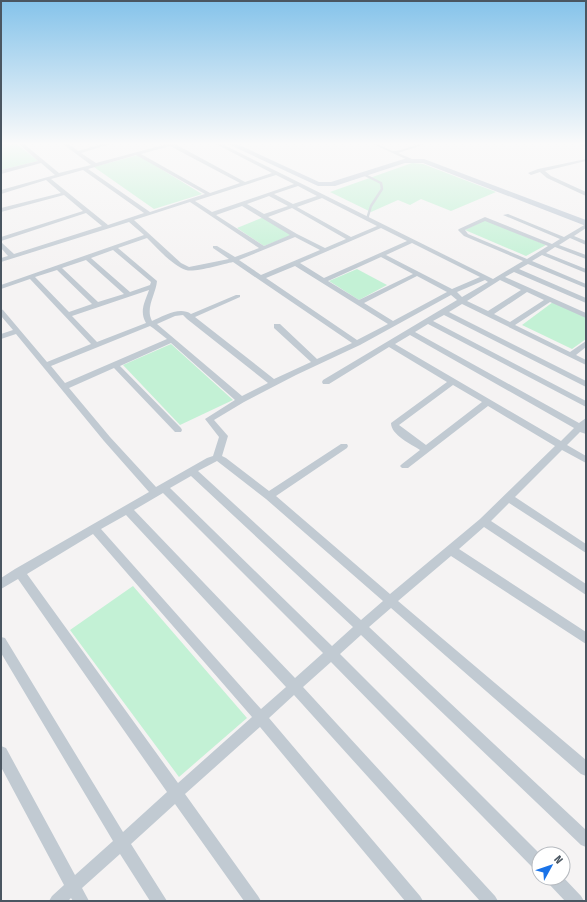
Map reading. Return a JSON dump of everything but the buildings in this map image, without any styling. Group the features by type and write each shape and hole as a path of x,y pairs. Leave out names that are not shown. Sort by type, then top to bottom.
{"main road":[{"path":"492,186 586,222"}],"street":[{"path":"1,192 21,186"},
{"path":"56,186 107,227"},
{"path":"110,186 148,213"},
{"path":"195,186 209,194"},
{"path":"1,260 233,186"},
{"path":"213,214 292,186"},
{"path":"302,186 410,242 494,282"},
{"path":"569,186 586,194"},
{"path":"1,210 66,193"},
{"path":"270,194 351,239"},
{"path":"265,216 322,196"},
{"path":"190,200 263,248"},
{"path":"243,204 295,235 325,250"},
{"path":"1,239 88,211"},
{"path":"506,215 567,238 586,243"},
{"path":"129,219 179,264 188,269 234,260 295,235"},
{"path":"586,258 485,219 461,230 466,235 586,286"},
{"path":"261,278 381,226"},
{"path":"326,382 515,270 586,226"},
{"path":"1,287 148,236"},
{"path":"323,281 410,242"},
{"path":"1,244 13,257"},
{"path":"215,247 357,343"},
{"path":"114,248 154,280 154,286 145,314 150,324 156,326 241,400"},
{"path":"542,253 586,272"},
{"path":"382,255 452,292 462,301 586,363"},
{"path":"87,257 129,295"},
{"path":"295,263 392,324"},
{"path":"58,267 98,305"},
{"path":"515,270 586,301"},
{"path":"359,303 417,274"},
{"path":"31,277 96,345"},
{"path":"1,584 94,528 216,458 224,436 209,419 241,400 293,373 357,343 452,292 484,278"},
{"path":"501,278 586,316"},
{"path":"67,315 154,286"},
{"path":"489,314 527,289"},
{"path":"190,317 238,296"},
{"path":"510,325 550,299"},
{"path":"1,311 107,439 332,654 531,856"},
{"path":"46,365 180,312 186,313 274,383"},
{"path":"444,312 586,384"},
{"path":"427,321 586,404"},
{"path":"277,326 313,363"},
{"path":"1,337 17,331"},
{"path":"57,901 390,601 481,525 562,446 584,427 410,332"},
{"path":"64,388 172,340"},
{"path":"571,355 586,343"},
{"path":"389,344 586,460"},
{"path":"115,365 178,430"},
{"path":"426,450 399,431 395,426 395,423 453,381"},
{"path":"405,466 488,402"},
{"path":"269,496 344,446"},
{"path":"216,458 223,460 269,496 586,769"},
{"path":"192,471 361,627 586,840"},
{"path":"509,498 586,549"},
{"path":"127,509 295,687 490,901"},
{"path":"481,525 586,590"},
{"path":"94,528 261,718 415,901"},
{"path":"454,547 586,639"},
{"path":"19,572 253,901"},
{"path":"1,642 122,843 159,901"},
{"path":"1,753 81,901"},
{"path":"561,886 576,901"}],"lane":[{"path":"367,219 371,206 382,189 382,186"}],"green space":[{"path":"121,186 189,186 202,194 154,209"},
{"path":"347,186 481,186 496,192 451,211 421,199 410,205 398,200 371,212 330,192"},
{"path":"264,217 292,235 264,246 237,228"},
{"path":"485,220 546,245 526,256 465,230"},
{"path":"357,269 387,285 359,300 329,281"},
{"path":"553,302 586,317 586,339 572,349 522,325"},
{"path":"171,344 233,400 180,425 123,365"},
{"path":"133,586 247,718 179,777 70,630"}]}
